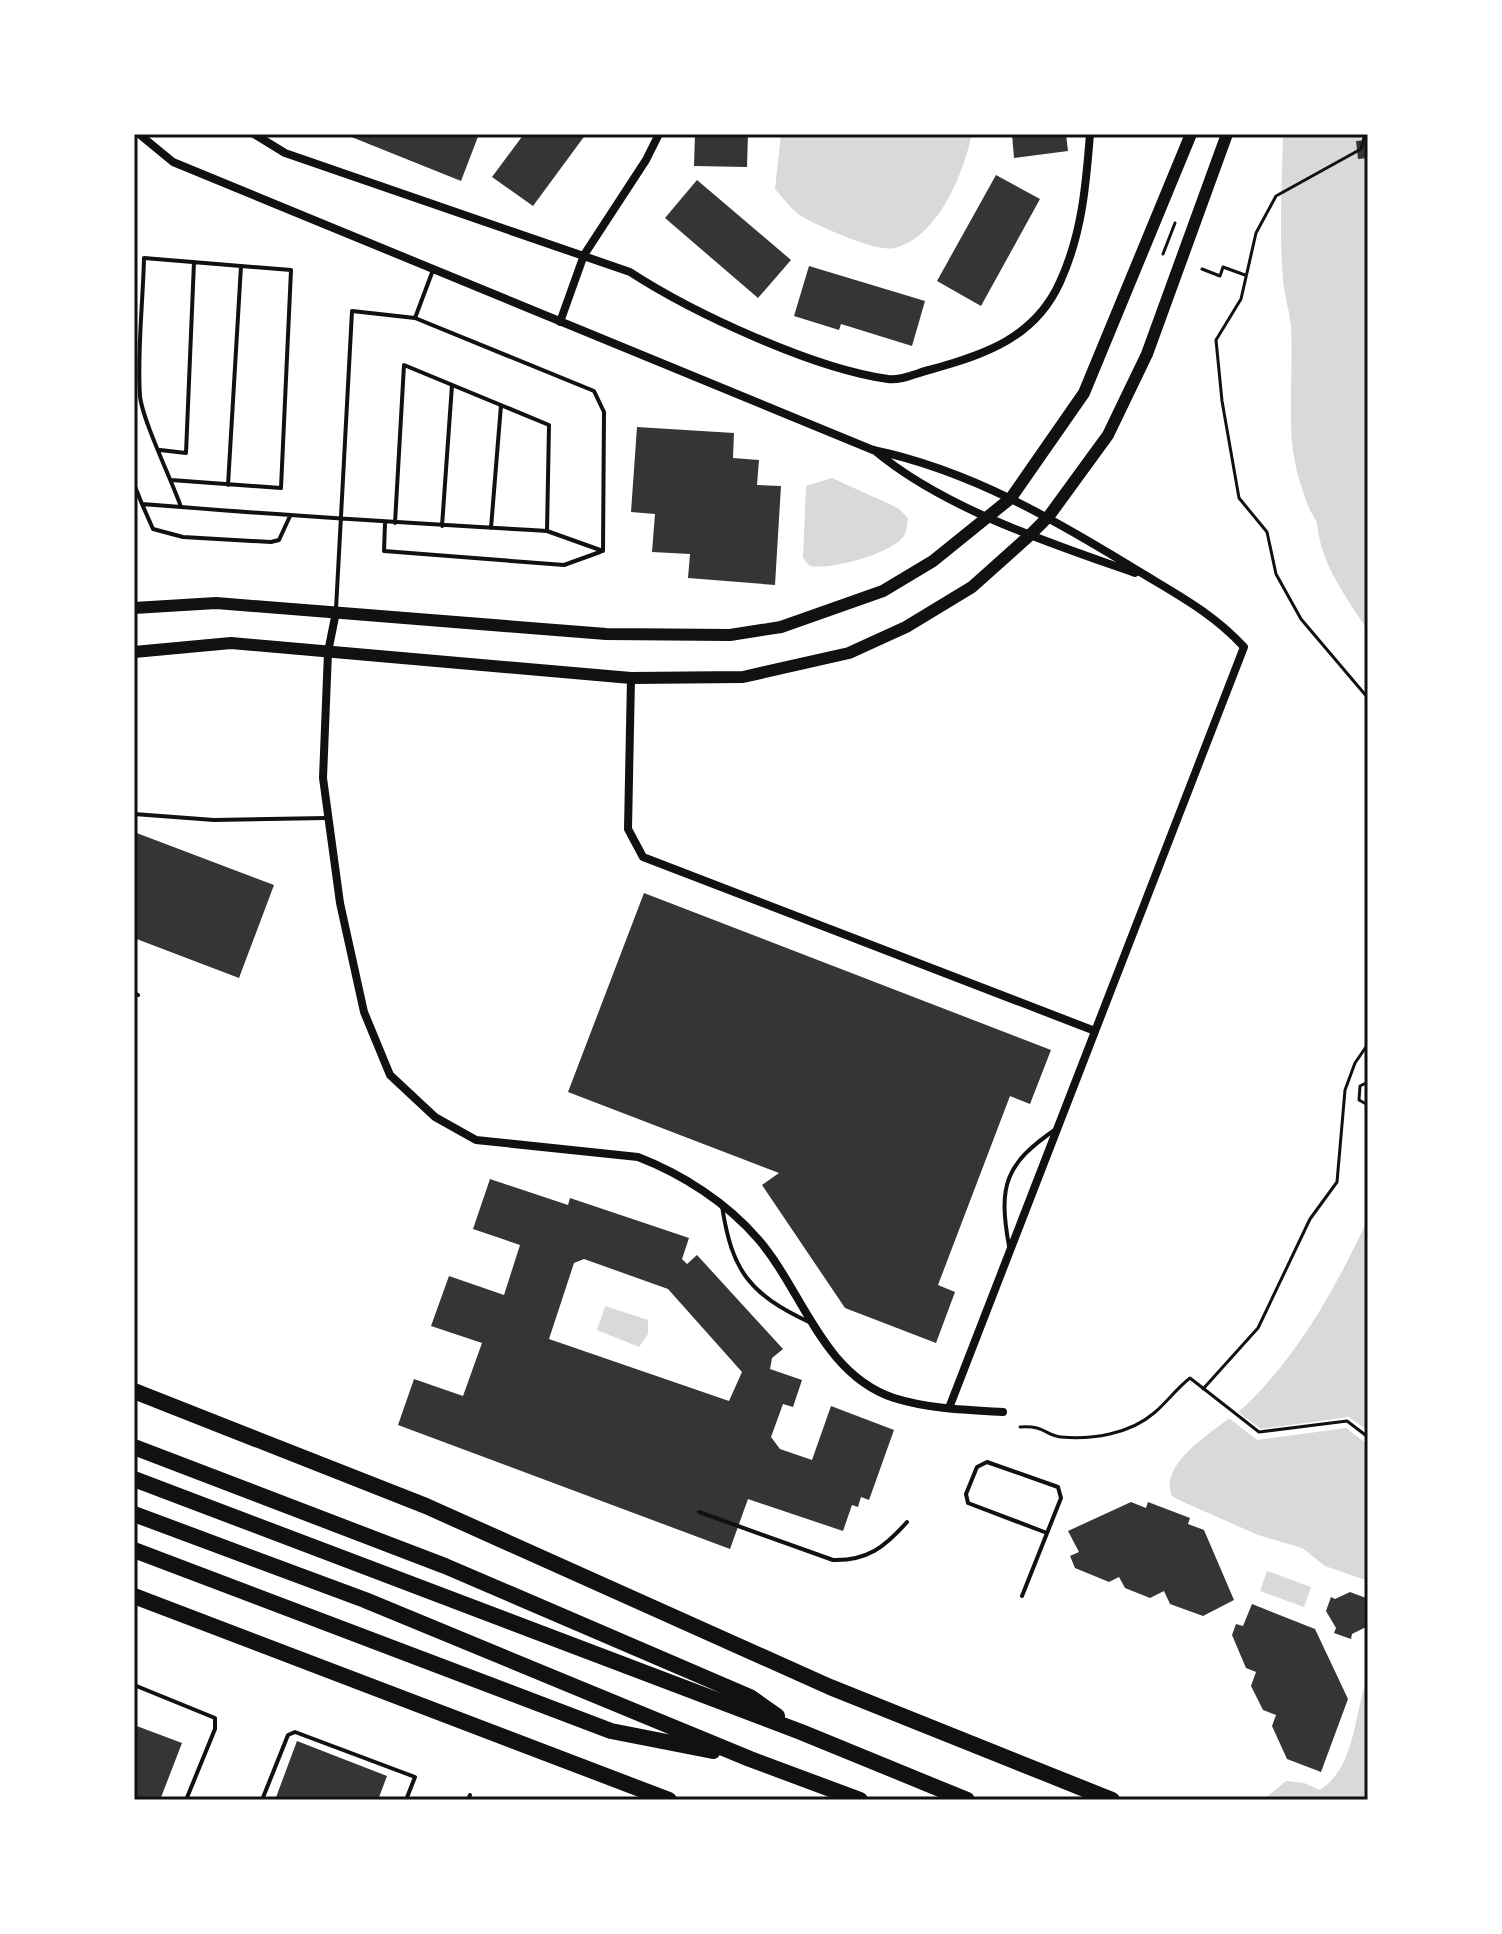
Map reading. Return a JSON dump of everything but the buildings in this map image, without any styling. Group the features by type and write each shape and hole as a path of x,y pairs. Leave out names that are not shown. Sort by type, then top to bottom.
{"highway":[{"path":"134,1391 426,1506 830,1687 1112,1800"},
{"path":"134,1447 445,1566 750,1697 801,1732"},
{"path":"134,1479 801,1732 967,1800"},
{"path":"134,1514 365,1600 750,1759 860,1800"},
{"path":"134,1550 611,1731 750,1759"},
{"path":"134,1596 669,1800"}],"main road":[{"path":"134,608 216,603 606,634 730,635 781,627 883,591 933,561 1011,498 1084,393 1191,134"},
{"path":"134,652 231,643 631,678 743,677 849,653 906,627 972,587 1029,536 1049,516 1108,435 1147,354 1227,134"}],"street":[{"path":"139,134 150,138 173,162 873,450 911,458 1011,498 1049,516 1187,597 1244,647 949,1408"},
{"path":"254,134 285,153 630,272 676,301 818,361 891,380 978,356 1017,338 1037,316 1060,284 1083,213 1090,134"},
{"path":"560,322 584,255 646,160 659,134"},
{"path":"873,450 897,470 1029,536 1149,577"},
{"path":"336,612 328,652 323,778 340,903 364,1012 390,1075 435,1117 476,1140 638,1157 656,1164 722,1204 759,1239 836,1359 892,1397 949,1408 1003,1412"},
{"path":"631,678 628,829 643,857 1095,1031"}],"lane":[{"path":"171,480 281,488 291,270 144,258 140,399 181,507"},
{"path":"160,450 186,453 194,262"},
{"path":"228,485 241,266"},
{"path":"415,318 433,270"},
{"path":"336,612 352,311 415,318 594,391 604,412 603,551"},
{"path":"395,523 404,365 549,425 547,531"},
{"path":"442,526 452,385"},
{"path":"491,528 501,405"},
{"path":"134,484 153,529 183,537 271,542 279,540 290,516"},
{"path":"142,504 341,521 547,531 603,551"},
{"path":"385,523 384,551 564,565 603,551"},
{"path":"134,814 214,820 328,818"},
{"path":"1010,1251 1003,1214 1007,1184 1022,1152 1058,1128"},
{"path":"722,1204 728,1244 740,1269 772,1305 813,1324"},
{"path":"1022,1596 1061,1498 1058,1487 987,1462 977,1467 966,1494 968,1503 1047,1533"},
{"path":"699,1512 833,1560 853,1560 875,1553 907,1522"},
{"path":"134,1685 215,1718 215,1729 186,1800"},
{"path":"262,1800 288,1735 295,1732 415,1777 406,1800"}],"path":[{"path":"1365,134 1361,149 1276,196 1260,223 1241,299 1216,340 1222,401 1239,498 1267,532 1276,574 1301,619 1368,698"},
{"path":"1163,254 1175,223"},
{"path":"1202,269 1220,276 1223,267 1245,275"},
{"path":"1202,1390 1258,1328 1310,1219 1337,1182 1346,1087 1368,1044"},
{"path":"1358,1090 1368,1082"},
{"path":"1346,1087 1358,1090"},
{"path":"1358,1090 1359,1100 1368,1105"},
{"path":"1020,1427 1044,1428 1057,1437 1109,1436 1154,1413 1170,1393 1190,1378 1259,1432 1347,1421 1368,1437"}],"shaded area":[{"path":"781,134 972,134 955,184 936,217 911,241 895,248 886,248 862,243 820,226 801,216 788,204 775,189"},
{"path":"1283,134 1368,134 1368,631 1329,567 1294,459 1291,327 1281,243"},
{"path":"832,478 898,508 908,518 904,536 887,549 860,559 832,566 810,566 803,558 806,486"},
{"path":"1368,1219 1368,1581 1325,1566 1302,1548 1258,1535 1181,1501 1172,1496 1170,1483 1183,1457 1244,1407 1299,1343 1343,1270"},
{"path":"605,1306 648,1320 648,1334 639,1347 597,1330"},
{"path":"1267,1571 1311,1587 1304,1607 1260,1591"},
{"path":"1368,1676 1368,1800 1263,1800 1286,1781 1304,1783 1320,1790 1332,1780 1347,1753"}],"pier":[{"path":"1234,1409 1261,1429 1349,1417 1368,1431 1368,1445 1346,1428 1257,1440 1225,1415"}]}
